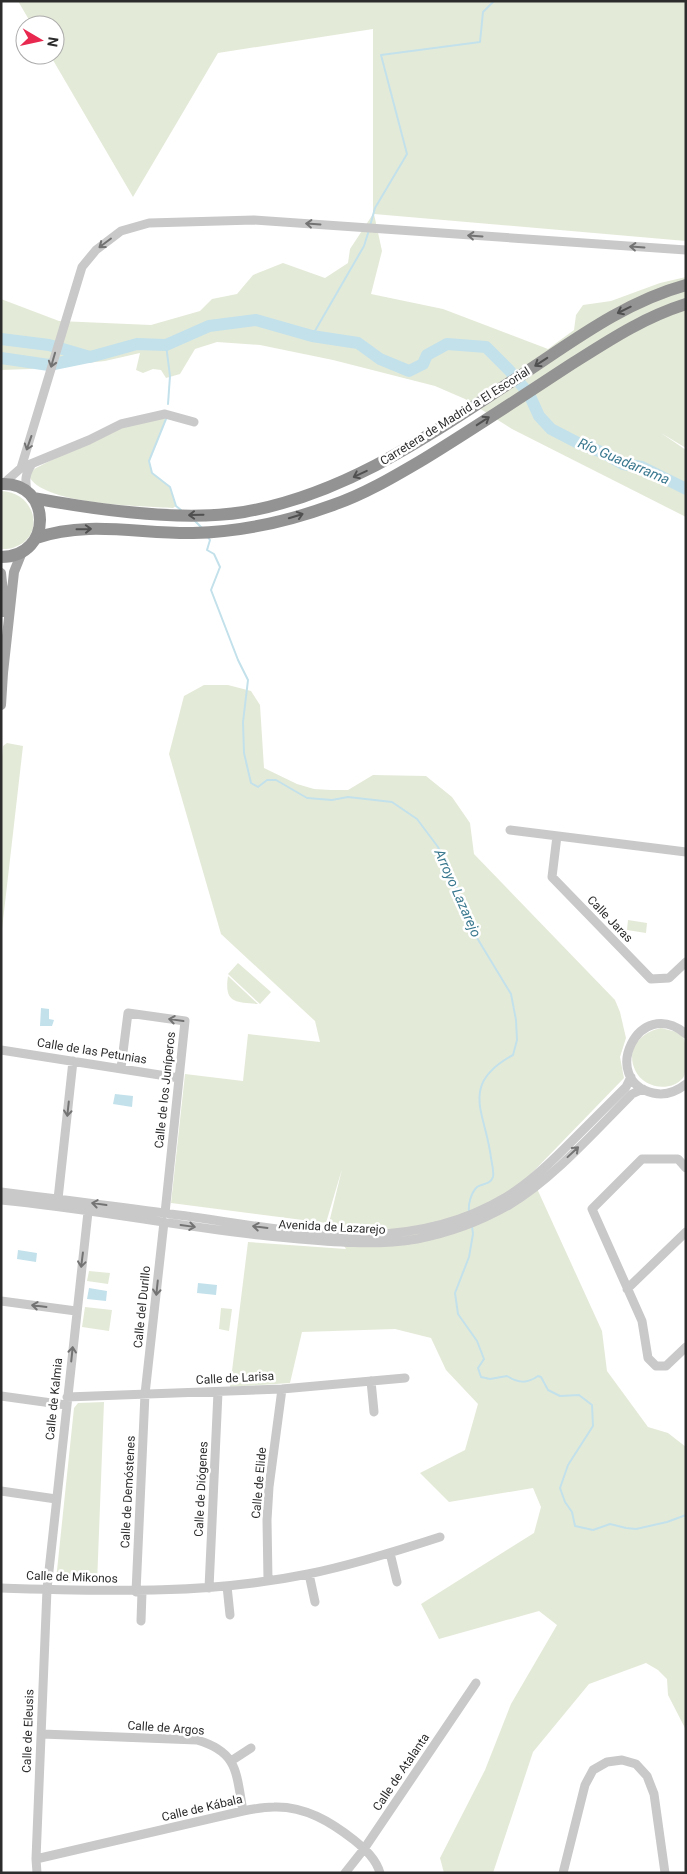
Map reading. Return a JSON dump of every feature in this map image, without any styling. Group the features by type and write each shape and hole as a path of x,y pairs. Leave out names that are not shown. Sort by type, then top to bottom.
{"highway":[{"name":"Carretera de Madrid a El Escorial","path":"2,484 20,487 30,495 84,507 182,516 244,512 331,487 371,469 432,433 614,315 648,298 686,285"},
{"name":"Carretera de Madrid a El Escorial","path":"36,538 55,531 66,530 116,529 192,533 249,528 285,520 334,505 381,484 442,448 623,330 656,314 686,304"},
{"path":"1,557 13,556 22,552 36,538 41,518 38,507 30,495"}],"main road":[{"path":"1,705 14,572 22,552"},
{"path":"1,573 4,603 1,631"}],"street":[{"path":"21,468 82,267 96,250 121,231 149,224 254,220 686,250"},
{"path":"2,484 21,468 122,424 165,414 194,422"},
{"path":"30,495 25,480 26,472 34,462"},
{"path":"510,830 686,852"},
{"name":"Calle Jaras","path":"557,836 552,877 650,979 669,978 686,962"},
{"name":"Calle de los Juníperos","path":"121,1068 128,1013 185,1021 164,1218"},
{"path":"684,1030 662,1024 644,1029 636,1034 631,1042 626,1060 631,1077 643,1089 666,1094 684,1088"},
{"name":"Calle de las Petunias","path":"1,1050 179,1078"},
{"path":"58,1199 73,1061"},
{"name":"Avenida de Lazarejo","path":"535,1183 626,1087 631,1077"},
{"name":"Avenida de Lazarejo","path":"1,1192 58,1199 261,1236 392,1242 418,1239 460,1227 486,1217 510,1204 632,1094 643,1089"},
{"path":"686,1168 678,1159 642,1159 592,1209 642,1320 648,1358 656,1366 666,1366 686,1347"},
{"name":"Avenida de Lazarejo","path":"1,1200 88,1212 164,1218"},
{"name":"Calle de Kalmia","path":"47,1589 88,1212"},
{"name":"Calle del Durillo","path":"145,1394 164,1218"},
{"path":"628,1289 686,1232"},
{"path":"1,1302 76,1311"},
{"name":"Calle de Larisa","path":"1,1396 66,1401 145,1394 282,1389 404,1378"},
{"path":"371,1381 374,1412"},
{"name":"Calle de Elide","path":"268,1580 267,1520 269,1487 282,1389"},
{"name":"Calle de Diógenes","path":"209,1588 218,1392"},
{"name":"Calle de Demóstenes","path":"138,1592 145,1394"},
{"path":"1,1491 56,1499"},
{"name":"Calle de Mikonos","path":"1,1588 138,1592 227,1586 309,1574 440,1538"},
{"path":"390,1553 397,1582"},
{"path":"309,1574 315,1602"},
{"path":"227,1586 230,1616"},
{"name":"Calle de Eleusis","path":"37,1873 36,1859 42,1734 42,1669 47,1589"},
{"path":"138,1592 141,1621"},
{"name":"Calle de Atalanta","path":"344,1873 364,1849 476,1683"},
{"name":"Calle de Argos","path":"42,1734 198,1740 214,1745 228,1756 231,1761"},
{"path":"243,1810 235,1768 231,1761 251,1748"},
{"path":"563,1873 585,1785 593,1770 607,1762 622,1760 636,1764 647,1776 654,1794 665,1873"},
{"name":"Calle de Kábala","path":"36,1859 243,1810 275,1807 304,1811 333,1824 364,1849 378,1865 380,1873"}],"green space":[{"path":"18,1 686,1 686,241 374,214 382,251 371,294 443,309 548,349 574,330 576,315 583,305 611,301 660,283 686,277 686,448 661,433 686,450 686,517 512,429 465,399 435,386 333,360 260,345 217,342 195,349 180,374 166,378 161,370 153,369 143,373 136,370 140,353 105,361 30,369 1,370 1,299 59,321 151,325 200,311 212,299 237,294 253,275 283,263 325,278 348,263 350,249 373,214 373,29 218,53 133,197 56,65 65,65 65,15 26,15"},
{"path":"165,414 166,419 149,461 152,473 170,487 176,506 173,508 119,505 75,499 55,494 40,487 30,478 31,472 36,468 124,423"},
{"path":"1,491 13,493 22,499 29,506 33,515 31,534 25,541 9,549 1,549"},
{"path":"204,685 228,685 251,691 260,705 264,768 297,784 314,789 348,790 373,775 426,776 452,797 470,823 474,854 615,1000 620,1012 626,1038 620,1057 624,1078 529,1176 534,1182 602,1331 607,1371 648,1427 668,1433 686,1447 686,1730 668,1695 667,1679 658,1670 646,1663 589,1684 533,1752 493,1873 444,1873 440,1858 485,1770 511,1704 557,1625 539,1611 439,1639 421,1604 534,1533 541,1507 533,1488 449,1502 420,1473 465,1450 478,1404 446,1370 431,1338 395,1329 302,1332 290,1383 230,1387 248,1242 346,1249 329,1223 342,1169 326,1223 171,1203 185,1074 243,1081 248,1034 320,1042 315,1021 221,934 169,754 184,696"},
{"path":"7,743 23,746 1,938 1,767 3,746"},
{"path":"628,920 647,923 646,933 627,930"},
{"path":"238,963 271,992 260,1004 228,974"},
{"path":"228,976 258,1004 243,1003 233,999 228,991"},
{"path":"661,1028 681,1035 686,1051 683,1078 678,1083 664,1087 644,1081 635,1070 632,1062 632,1055 637,1042 648,1033"},
{"path":"89,1271 110,1273 108,1284 87,1281"},
{"path":"85,1307 112,1310 109,1331 82,1327"},
{"path":"221,1308 232,1309 229,1331 219,1329"},
{"path":"104,1402 97,1584 59,1582 56,1580 74,1408 78,1403"}],"water":[{"path":"41,1008 49,1009 49,1019 54,1020 52,1026 40,1026"},
{"path":"115,1094 133,1096 132,1107 113,1104"},
{"path":"18,1250 37,1253 36,1262 17,1259"},
{"path":"198,1283 217,1285 216,1295 197,1293"},
{"path":"89,1288 107,1291 106,1301 87,1299"}],"waterway":[{"path":"370,226 375,208 407,154 381,55 480,42 483,12 494,1"},
{"path":"312,336 364,246 369,230"},
{"name":"Río Guadarrama","path":"1,339 49,345 90,357 137,344 166,345 209,326 256,320 312,336 358,343 380,359 409,371 423,364 427,355 447,344 486,347 529,394 539,416 551,429 578,443 604,453 623,464 642,467 686,489"},
{"path":"166,345 170,376 168,404"},
{"name":"Río Guadarrama","path":"1,358 49,365 88,357"},
{"name":"Arroyo Lazarejo","path":"166,419 149,461 152,473 170,487 176,506 181,510"},
{"name":"Arroyo Lazarejo","path":"195,521 202,528"},
{"name":"Arroyo Lazarejo","path":"207,536 210,540 207,550 214,554 220,567 211,590 238,660 248,680 243,722 244,753 251,783 258,787 267,780 276,780 307,798 332,800 348,797 392,802 417,819 438,847 457,888 468,923 511,994 516,1020 517,1040 513,1055 496,1066 486,1077 481,1089 481,1114 493,1168 493,1177 486,1184 475,1189 470,1199 469,1212"},
{"name":"Arroyo Lazarejo","path":"472,1226 473,1234 469,1257 455,1293 458,1314 477,1341 484,1359 478,1368 481,1377 490,1379 507,1376 522,1382 538,1376 541,1377 548,1390 560,1396 579,1395 592,1405 593,1426 568,1465 560,1488 565,1502 572,1512 575,1526 593,1530 610,1524 636,1529 667,1522 686,1515"}]}
